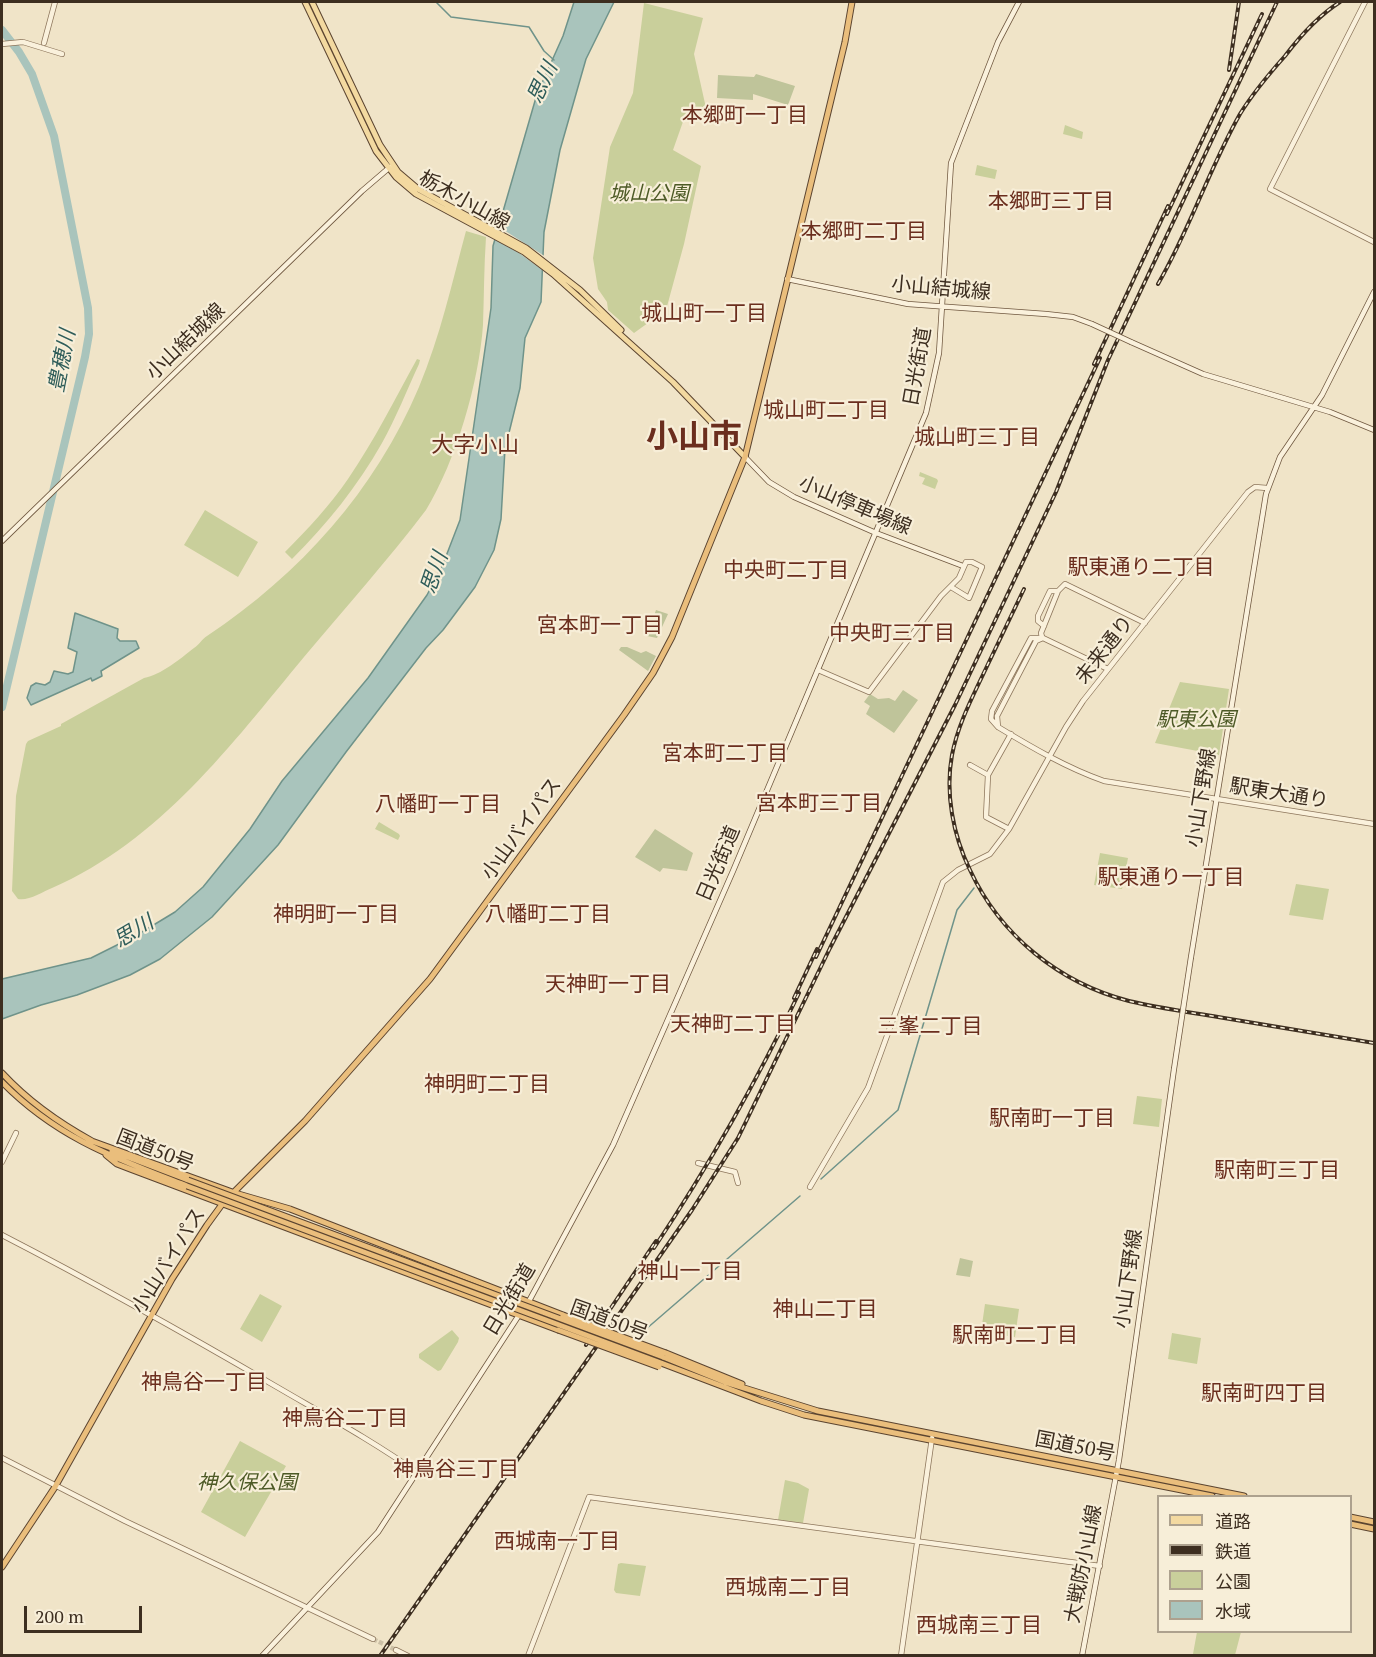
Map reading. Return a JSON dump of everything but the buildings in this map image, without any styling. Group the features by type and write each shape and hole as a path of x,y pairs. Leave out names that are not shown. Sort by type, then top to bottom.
{"highway":[{"name":"小山バイパス","path":"2,1567 55,1487 194,1243 223,1203 303,1124 430,979 653,673 672,637 745,457 847,33 852,2"},
{"name":"国道50号","path":"2,1073 36,1105 67,1127 89,1140 188,1183"},
{"name":"国道50号","path":"2,1082 46,1121 74,1139 106,1155 188,1183 662,1360 818,1411 932,1438 1202,1495"},
{"path":"89,1140 235,1193 290,1209 563,1315 662,1360"},
{"path":"106,1155 117,1164 558,1330 662,1360"},
{"name":"国道50号","path":"662,1360 701,1378 804,1415 1117,1471 1234,1495"},
{"path":"1352,1517 1374,1522"},
{"path":"1352,1524 1374,1529"}],"main road":[{"path":"44,43 55,2"},
{"name":"栃木小山線","path":"305,2 376,151 416,194 461,215 524,252 553,274 644,353 695,402 745,457"},
{"name":"栃木小山線","path":"312,2 390,167"},
{"name":"日光街道","path":"262,1656 372,1541 528,1302 613,1144 733,870 926,413 937,369 951,164 998,42 1019,2"},
{"path":"1365,2 1270,189 1374,242"},
{"path":"4,44 18,42 62,54"},
{"name":"小山結城線","path":"2,541 390,167"},
{"name":"小山結城線","path":"787,279 908,304 1073,317 1214,379 1314,408"},
{"name":"小山下野線","path":"1116,1478 1191,957 1268,488 1285,449 1314,408 1374,292"},
{"path":"1314,408 1374,430"},
{"name":"小山停車場線","path":"745,457 762,476 785,492 963,569 969,562 982,567 969,598 951,587"},
{"name":"未来通り","path":"810,1186 868,1088 943,882 958,870 990,854 1009,829 1066,727 1108,669 1248,492 1256,487 1268,488"},
{"path":"818,670 869,692 963,569"},
{"path":"1108,669 1043,638 1041,633 1062,585 1067,584 1146,623"},
{"path":"1044,626 1038,621 1038,616 1050,591 1059,591"},
{"name":"駅東大通り","path":"1043,638 1036,641 999,713 996,720 998,727 1081,772 1104,781 1374,824"},
{"path":"1009,829 986,817 988,775 1011,734"},
{"path":"970,765 988,775"},
{"path":"2,1162 16,1133"},
{"path":"698,1163 735,1172 738,1183"},
{"path":"2,1235 152,1315 374,1442 418,1473"},
{"path":"901,1656 932,1438"},
{"path":"2,1458 55,1487 373,1639"},
{"name":"大戦防小山線","path":"1082,1656 1116,1478"},
{"path":"528,1656 590,1497 1100,1566"},
{"path":"396,1650 408,1656"}],"green space":[{"name":"城山公園","path":"644,3 703,18 694,54 706,108 685,116 673,150 701,166 684,244 666,310 634,333 608,310 607,302 598,289 593,258 610,147 633,93"},
{"path":"756,74 795,86 788,105 753,94 753,100 717,98 718,75 754,77"},
{"path":"1065,125 1083,132 1082,139 1063,134"},
{"path":"977,165 997,170 995,179 975,175"},
{"path":"466,231 486,237 481,347 471,396 456,445 426,510 249,724 191,788 127,844 91,868 35,896 18,899 12,891 16,796 28,741 61,726 144,678 177,662 205,637 273,586 331,527 357,495 380,461 419,387 451,290"},
{"path":"417,359 420,360 419,364 401,404 362,475 341,504 292,559 285,552 334,498 358,465"},
{"path":"920,472 937,479 935,489 922,484 925,478 919,476"},
{"path":"205,510 258,542 238,577 184,545"},
{"path":"656,610 668,614 657,638 647,636"},
{"path":"621,647 641,653 646,651 656,656 648,671 619,650"},
{"name":"駅東公園","path":"1180,682 1229,689 1219,755 1155,743"},
{"path":"903,690 918,700 894,733 866,714 870,706 864,702 870,694 878,699 889,698 895,701"},
{"path":"379,822 399,834 398,840 375,829"},
{"path":"655,829 693,853 687,871 663,868 660,872 635,857"},
{"path":"1100,853 1128,858 1122,889 1094,885"},
{"path":"1296,884 1329,889 1323,920 1289,915"},
{"path":"1137,1096 1162,1099 1159,1127 1133,1124"},
{"path":"960,1258 973,1261 970,1277 956,1275"},
{"path":"260,1294 282,1306 262,1342 240,1329"},
{"path":"985,1304 1019,1309 1015,1337 981,1332"},
{"path":"452,1330 459,1338 458,1342 441,1370 438,1371 419,1358 419,1354"},
{"path":"1172,1333 1201,1338 1197,1364 1168,1359"},
{"name":"神久保公園","path":"240,1441 286,1466 245,1537 201,1512"},
{"path":"785,1480 809,1489 803,1523 778,1520"},
{"path":"618,1564 646,1566 640,1596 616,1593 614,1590"},
{"path":"1197,1633 1241,1633 1235,1655 1193,1654"}],"water":[{"name":"思川","path":"574,2 614,2 586,59 560,150 544,232 541,302 525,338 520,388 505,449 501,519 494,550 475,587 346,752 278,845 212,917 160,959 130,975 2,1019 2,979 91,958 137,935 175,912 203,887 250,829 282,781 368,678 427,595 443,564 460,520 491,308 493,246 537,94 563,36"},
{"path":"75,613 118,629 117,638 120,641 136,641 139,648 101,671 102,676 92,681 91,678 31,705 27,698 31,686 36,683 45,685 50,682 54,671 68,674 73,672 77,652 68,648"}],"pier":[{"path":"496,225 546,257 545,272 519,253 492,238"}],"waterway":[{"name":"思川","path":"436,2 451,17 529,27 544,51 554,60"},
{"name":"豊穂川","path":"2,30 32,74 54,136 88,308 89,334 2,707"},
{"path":"821,1179 898,1110 957,910 974,888"},
{"path":"638,1336 800,1196"}],"tunnel":[{"path":"373,1639 396,1650"}],"railway":[{"path":"1229,70 1239,2"},
{"path":"380,1656 692,1210 738,1138 830,948 955,705 1056,492 1108,360 1277,2"},
{"path":"1158,284 1245,106 1304,33 1324,13 1340,2"},
{"path":"1167,214 1262,14"},
{"path":"1094,364 1168,206"},
{"path":"816,957 1100,358"},
{"path":"1024,589 963,718 954,745 950,769 950,799 959,843 970,870 998,915 1034,953 1056,969 1103,993 1162,1008 1374,1043"},
{"path":"794,998 817,949"},
{"path":"654,1248 731,1123 799,993"},
{"path":"586,1345 656,1241"}],"district":[{"name":"本郷町一丁目","path":"745,116"},
{"name":"本郷町三丁目","path":"1051,202"},
{"name":"本郷町二丁目","path":"864,232"},
{"name":"城山町一丁目","path":"704,314"},
{"name":"城山町二丁目","path":"826,411"},
{"name":"小山市","path":"694,438"},
{"name":"城山町三丁目","path":"977,438"},
{"name":"大字小山","path":"475,446"},
{"name":"駅東通り二丁目","path":"1141,568"},
{"name":"中央町二丁目","path":"786,571"},
{"name":"宮本町一丁目","path":"600,626"},
{"name":"中央町三丁目","path":"892,634"},
{"name":"宮本町二丁目","path":"725,754"},
{"name":"宮本町三丁目","path":"819,804"},
{"name":"八幡町一丁目","path":"438,805"},
{"name":"駅東通り一丁目","path":"1171,878"},
{"name":"神明町一丁目","path":"336,915"},
{"name":"八幡町二丁目","path":"548,915"},
{"name":"天神町一丁目","path":"608,985"},
{"name":"天神町二丁目","path":"733,1025"},
{"name":"三峯二丁目","path":"930,1027"},
{"name":"神明町二丁目","path":"487,1085"},
{"name":"駅南町一丁目","path":"1052,1119"},
{"name":"駅南町三丁目","path":"1277,1171"},
{"name":"神山一丁目","path":"690,1272"},
{"name":"神山二丁目","path":"825,1310"},
{"name":"駅南町二丁目","path":"1015,1336"},
{"name":"神鳥谷一丁目","path":"204,1383"},
{"name":"駅南町四丁目","path":"1264,1394"},
{"name":"神鳥谷二丁目","path":"345,1419"},
{"name":"神鳥谷三丁目","path":"456,1470"},
{"name":"西城南一丁目","path":"557,1542"},
{"name":"西城南二丁目","path":"788,1588"},
{"name":"西城南三丁目","path":"979,1626"}]}
